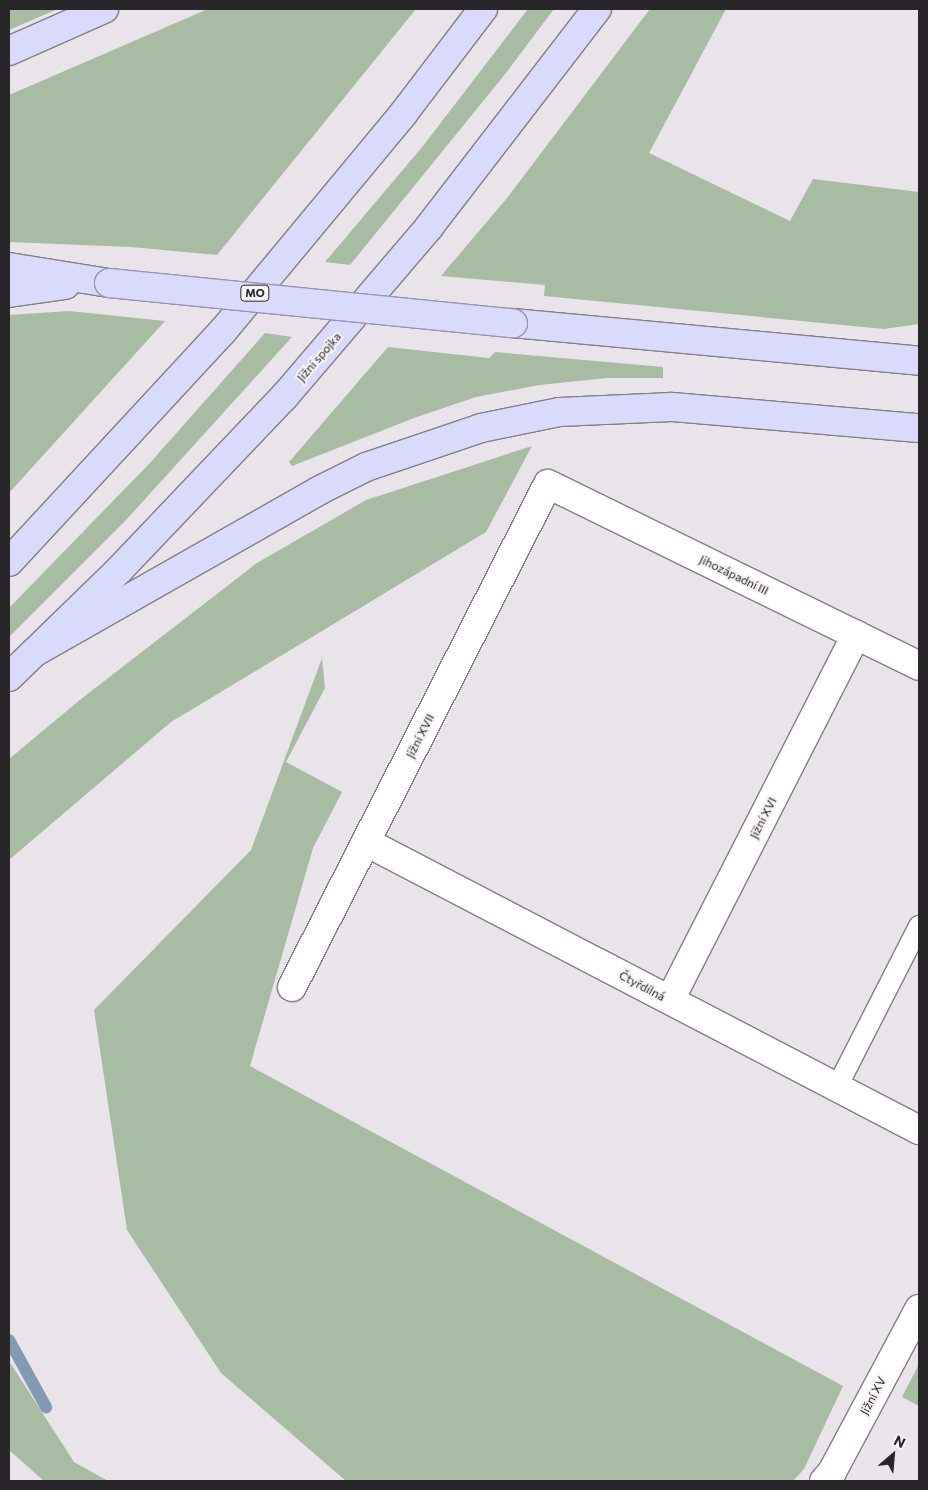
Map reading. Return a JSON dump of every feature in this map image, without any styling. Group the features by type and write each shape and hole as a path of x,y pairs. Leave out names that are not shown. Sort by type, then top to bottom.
{"highway":[{"path":"9,51 104,9"},
{"name":"MO","path":"9,562 223,332 403,114 483,9"},
{"name":"Jižní spojka","path":"9,677 203,484 358,313 498,139 597,9"},
{"path":"9,267 109,283 919,361"},
{"path":"9,293 49,286 109,283"},
{"path":"35,652 320,490 366,467 481,428 559,412 625,408 719,410 912,424"}],"street":[{"name":"Jihozápadní III","path":"548,484 919,666"},
{"name":"Jižní XVII","path":"292,986 548,484"},
{"name":"Jižní XVI","path":"670,1000 856,635"},
{"name":"Čtyřdílná","path":"366,842 919,1130"},
{"name":"Jižní XV","path":"824,1481 919,1310"}],"lane":[{"path":"837,1087 919,926"}],"green space":[{"path":"9,9 58,9 9,30"},
{"path":"208,9 416,9 217,255 131,247 9,242 9,95"},
{"path":"528,9 554,9 506,73 350,265 325,262 423,146"},
{"path":"650,9 726,9 649,153 790,221 813,179 919,192 919,324 884,329 544,296 545,285 441,276 507,198"},
{"path":"69,311 165,321 9,493 9,315"},
{"path":"265,333 292,337 126,520 9,637 9,608 149,464"},
{"path":"388,347 489,358 495,352 663,367 663,378 607,378 539,385 476,397 414,418 292,466 289,462"},
{"path":"532,446 486,532 171,722 9,860 9,759 81,699 257,563 366,500"},
{"path":"322,658 325,688 286,762 342,792 313,848 250,1066 843,1386 804,1469 793,1481 346,1481 221,1373 127,1230 94,1010 251,850"},
{"path":"9,1361 74,1462 108,1481 44,1481 9,1450"},
{"path":"919,1364 919,1406 902,1397"}],"waterway":[{"path":"9,1340 46,1407"}]}
